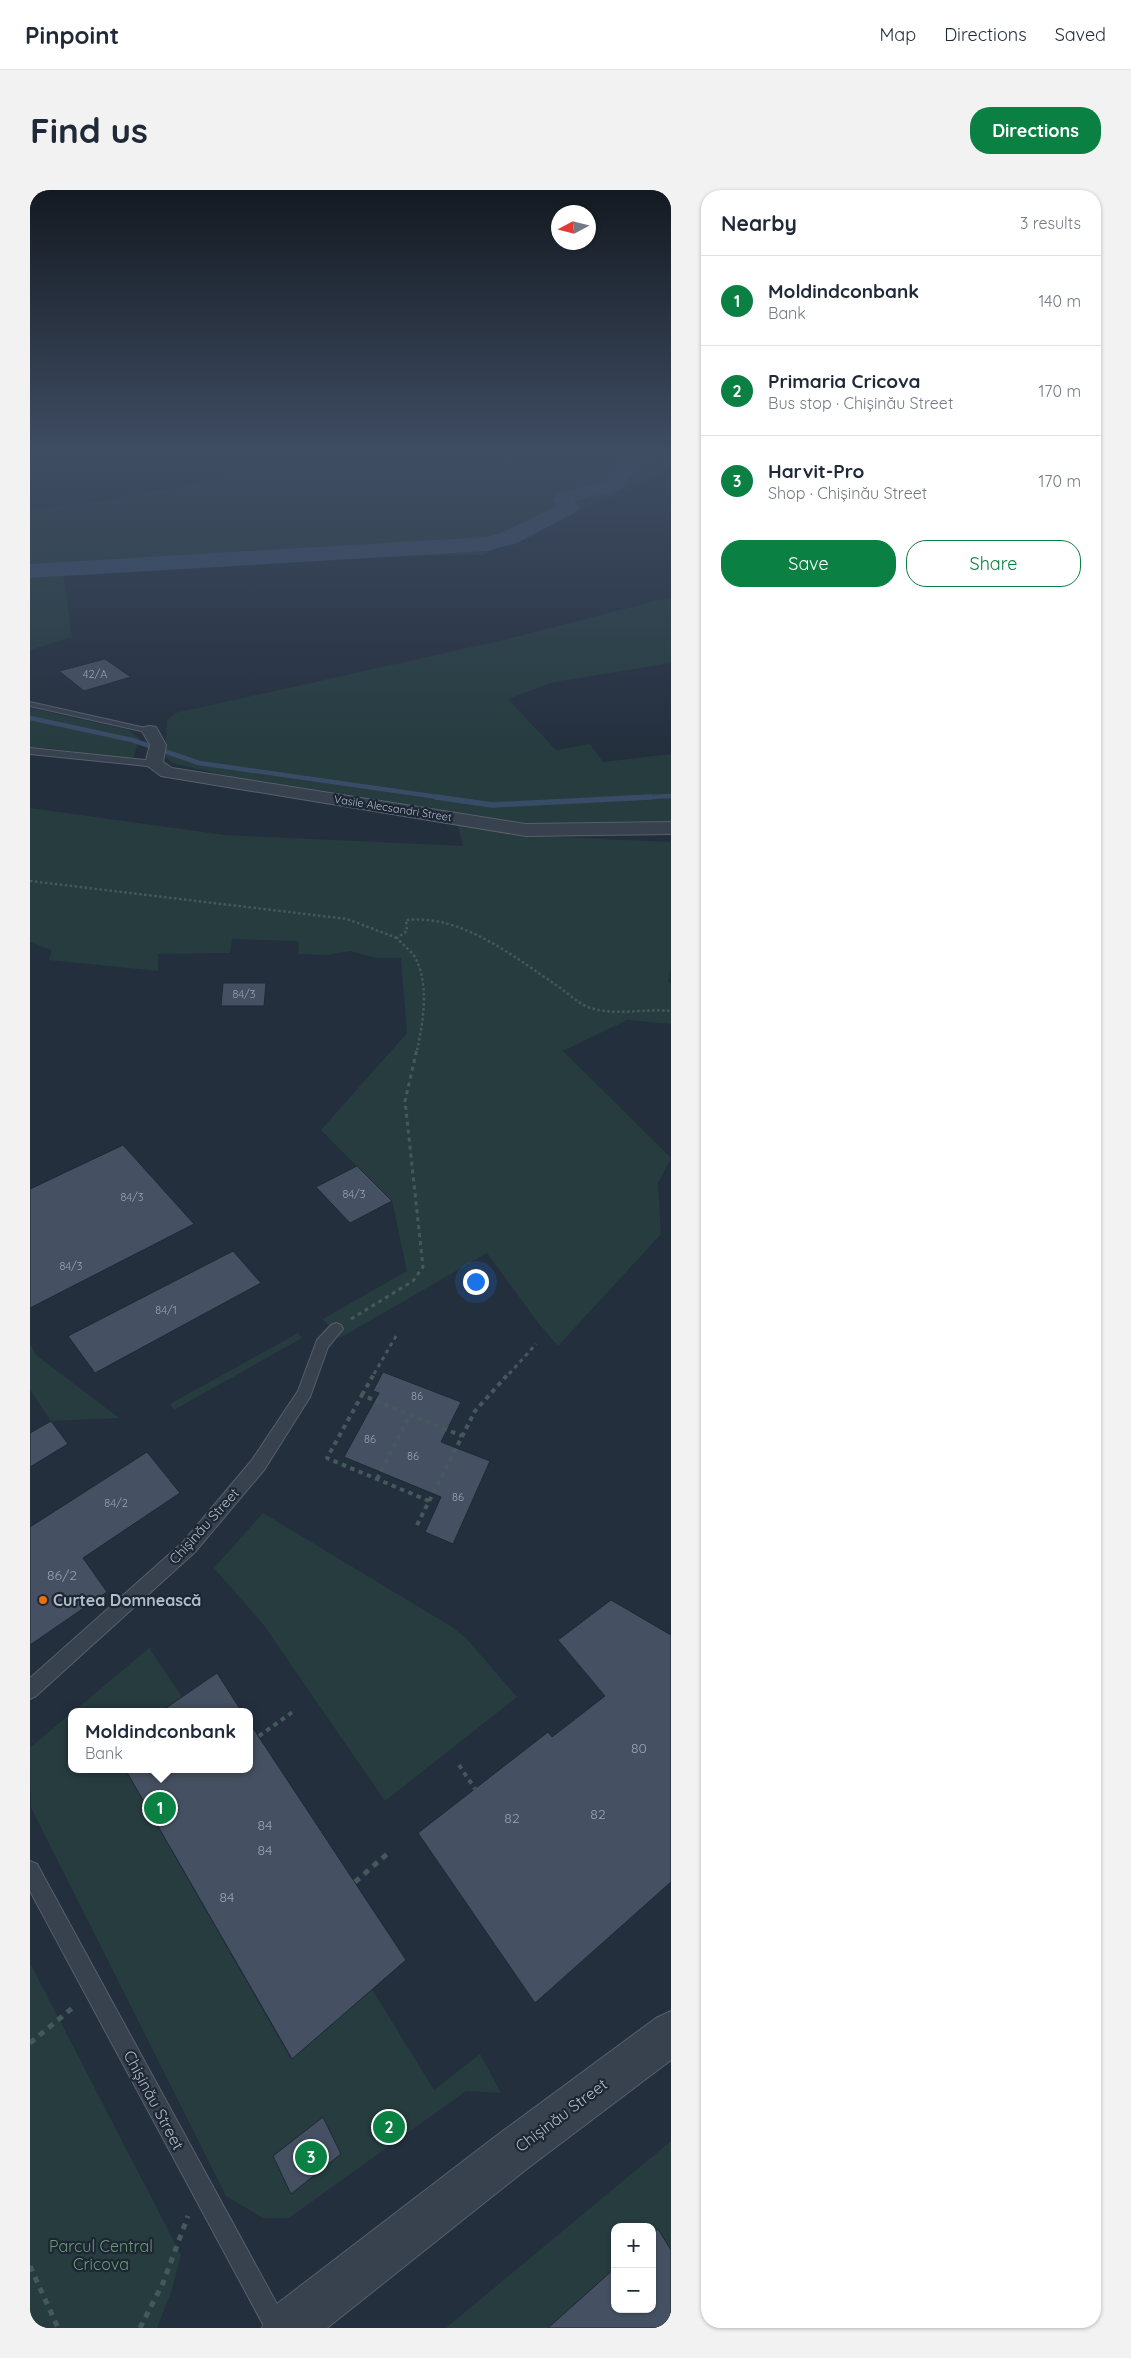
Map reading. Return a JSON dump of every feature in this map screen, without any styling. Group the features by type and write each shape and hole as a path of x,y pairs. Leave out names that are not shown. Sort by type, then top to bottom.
{"street":[{"name":"Vasile Alecsandri Street","path":"154,749 167,772 526,830 671,828"},
{"name":"Chișinău Street","path":"287,2328 532,2137 671,2032"}],"lane":[{"path":"30,704 154,749"},
{"path":"30,752 44,752 121,763 154,749"},
{"name":"Chișinău Street","path":"30,1690 195,1540 258,1465 305,1392 322,1344 336,1329"},
{"name":"Chișinău Street","path":"30,1871 278,2328"}],"path":[{"path":"30,881 347,919 397,938 416,960 424,985 421,1032 405,1101 423,1267 413,1282 336,1329"},
{"path":"397,938 407,931 406,920 417,916 432,918 496,945 590,1008 627,1012 671,1011"},
{"path":"396,1336 326,1458 429,1501"},
{"path":"417,1525 474,1411 536,1344"},
{"path":"362,1395 462,1436"},
{"path":"377,1479 410,1415"},
{"path":"258,1736 294,1711"},
{"path":"459,1765 475,1789"},
{"path":"355,1882 388,1854"},
{"path":"30,2042 95,1990"},
{"path":"140,2328 163,2283 200,2185"},
{"path":"30,2266 58,2328"}],"green space":[{"path":"30,551 492,551 483,555 319,558 63,573 72,637 30,650"},
{"path":"671,597 671,663 554,682 508,699 556,750 590,744 603,762 671,754 671,822 543,824 488,820 246,780 172,763 165,756 167,720 175,713 499,641"},
{"path":"30,708 128,730 139,738 133,760 49,748 30,748"},
{"path":"30,808 225,835 463,846 458,826 533,836 671,842 671,965 668,982 671,984 671,1024 627,1020 563,1051 671,1158 658,1183 661,1234 558,1346 539,1324 487,1253 340,1338 323,1319 407,1271 392,1201 321,1130 407,1033 401,958 376,958 350,951 326,955 299,954 298,941 232,939 230,953 158,954 158,971 49,960 52,950 30,942"},
{"path":"298,1333 302,1338 174,1410 170,1404"},
{"path":"30,1343 36,1355 119,1418 51,1421 30,1390"},
{"path":"263,1513 452,1627 466,1638 517,1697 385,1801 263,1624 214,1568"},
{"path":"149,1648 182,1697 166,1708 78,1708"},
{"path":"68,1716 68,1773 127,1773 291,2059 372,1989 434,2090 480,2054 501,2093 466,2091 289,2218 263,2218 226,2196 31,1807 30,1748"},
{"name":"Parcul Central Cricova","path":"30,1963 181,2255 171,2292 157,2328 30,2328"},
{"path":"671,2141 671,2328 446,2328"}],"building":[{"path":"105,659 131,677 84,691 59,671"},
{"path":"223,983 266,983 264,1006 221,1006"},
{"path":"123,1145 194,1224 30,1308 30,1189"},
{"path":"357,1166 392,1201 350,1223 316,1187"},
{"path":"233,1251 261,1283 95,1373 68,1336"},
{"path":"383,1372 461,1402 441,1442 490,1461 453,1544 425,1532 441,1497 344,1457 379,1393 373,1391"},
{"path":"51,1421 68,1444 30,1467 30,1433"},
{"path":"147,1452 180,1493 83,1558 107,1592 30,1645 30,1527"},
{"path":"611,1600 671,1635 671,1882 535,2003 418,1833 548,1732 552,1737 605,1696 558,1640"},
{"path":"217,1673 239,1708 166,1708"},
{"path":"253,1728 406,1960 292,2059 127,1773 253,1773"},
{"path":"323,2117 341,2154 291,2194 273,2156"},
{"path":"658,2229 671,2250 671,2328 548,2328 611,2272 611,2313 656,2313 656,2231"}],"waterway":[{"path":"30,571 372,551"},
{"path":"30,718 132,740 199,763 445,798"},
{"path":"626,798 671,796"},
{"path":"436,797 492,805 651,797"}],"place":[{"name":"Curtea Domnească","path":"43,1600"},
{"name":"Moldindconbank","path":"160,1808"},
{"name":"Primaria Cricova","path":"389,2127"},
{"name":"Harvit-Pro","path":"311,2157"}]}
